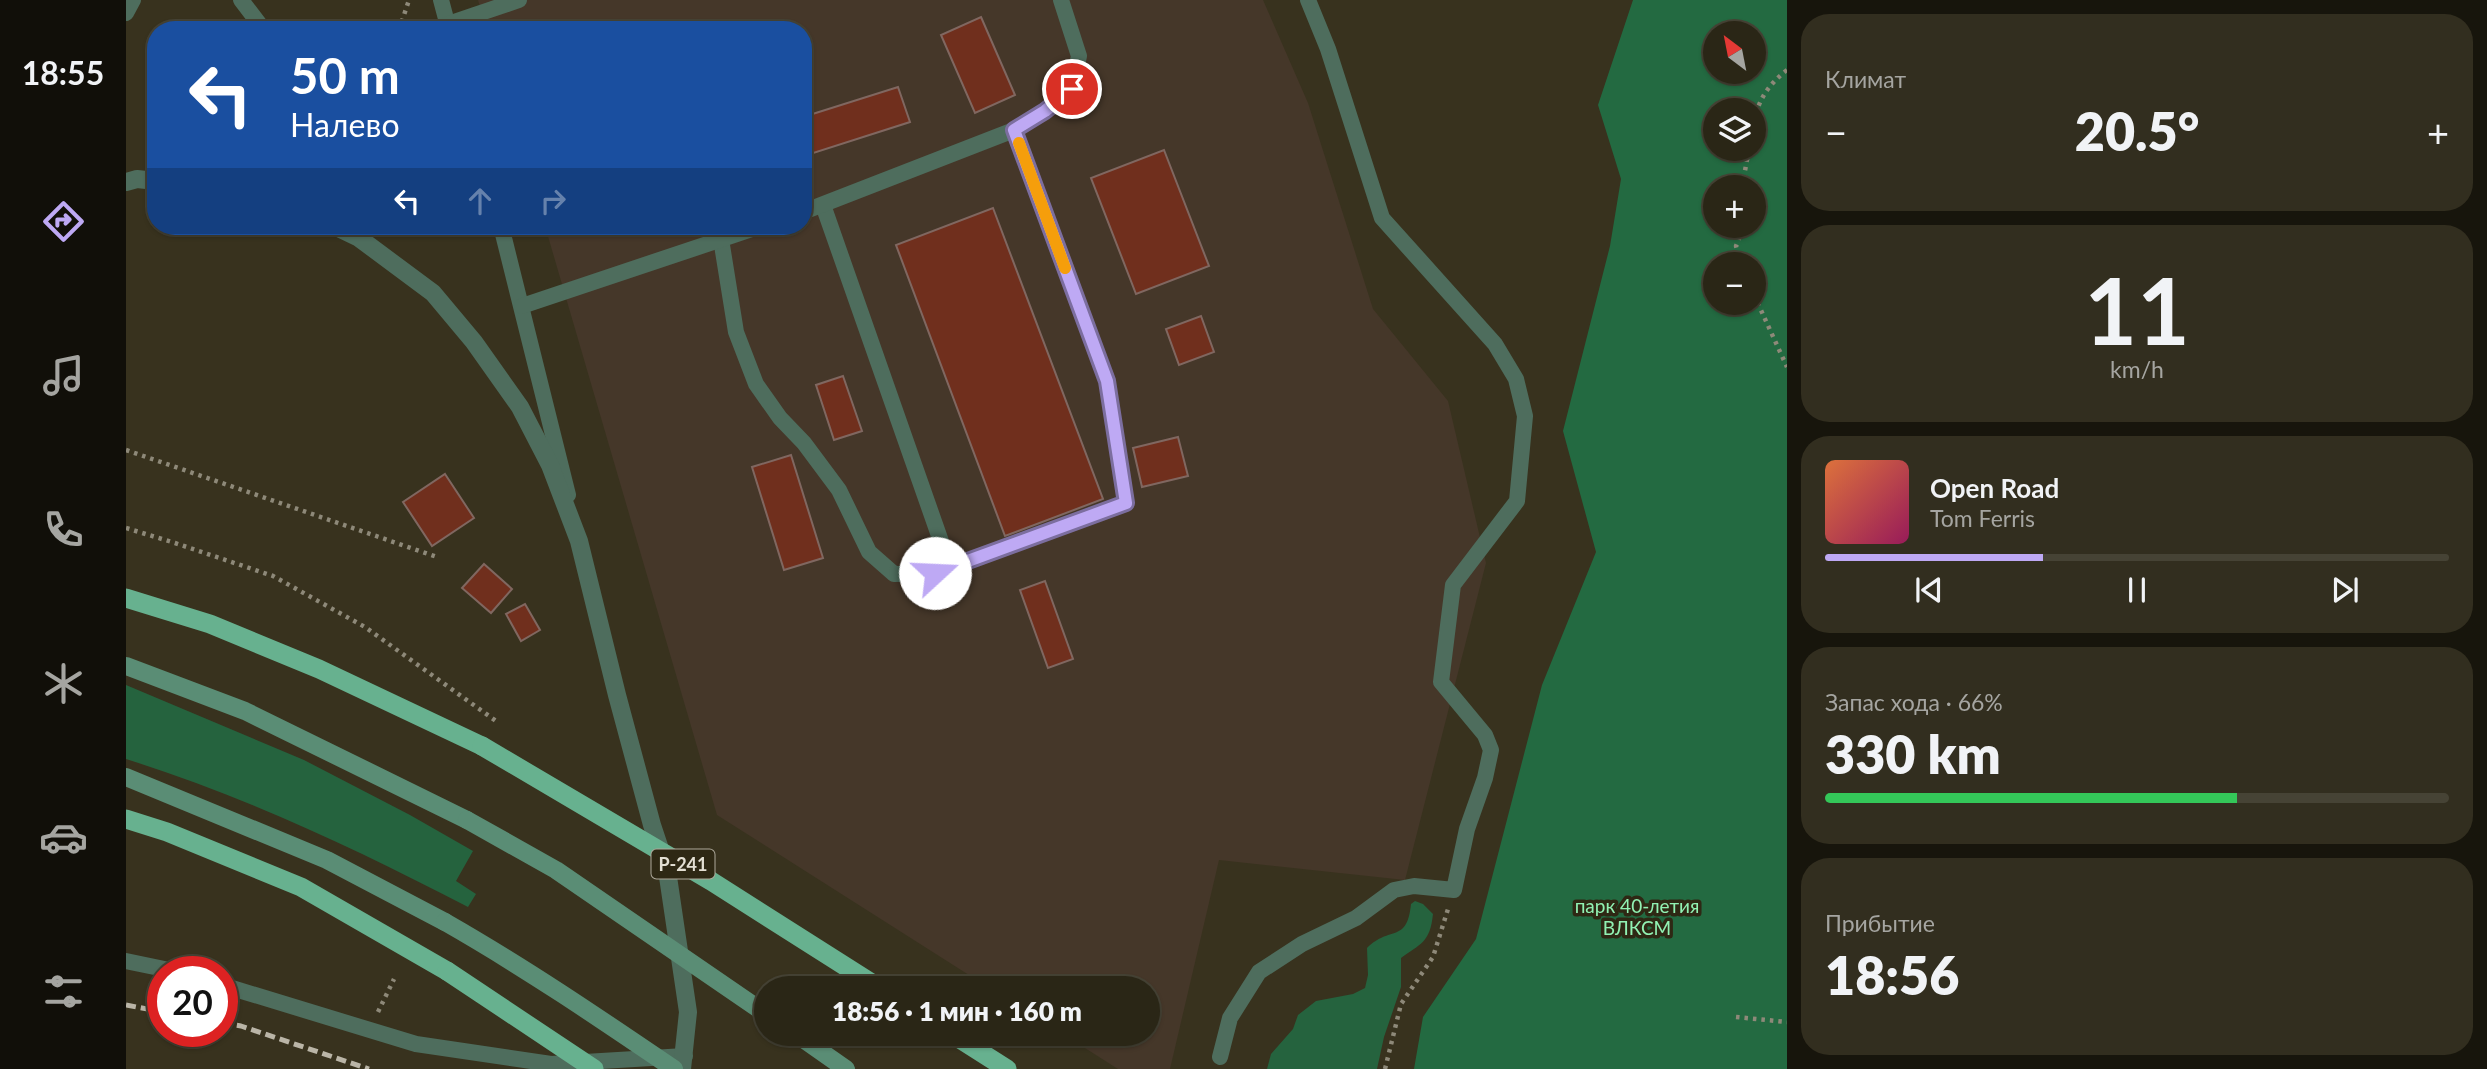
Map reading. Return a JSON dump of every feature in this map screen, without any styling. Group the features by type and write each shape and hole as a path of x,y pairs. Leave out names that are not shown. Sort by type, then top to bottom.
{"highway":[{"name":"Р-241","path":"126,598 210,624 319,669 482,746 711,881 861,976"},
{"path":"126,819 167,832 301,887 447,971 594,1069"},
{"path":"971,1046 1007,1069"}],"main road":[{"path":"126,666 245,711 467,820 556,870 754,1006"},
{"path":"126,777 327,860 489,947 680,1065"},
{"path":"813,1046 846,1069"}],"street":[{"path":"353,235 433,293 474,342 520,407 550,465 579,541 617,695 667,870 688,1012 680,1065"}],"lane":[{"path":"126,13 133,0"},
{"path":"241,0 257,21"},
{"path":"441,0 446,21"},
{"path":"464,21 519,0"},
{"path":"812,209 1014,130 1045,111 1072,89 1079,56 1061,0"},
{"path":"1220,1057 1230,1018 1259,972 1302,944 1356,918 1394,890 1414,886 1454,890 1467,829 1485,778 1491,750 1485,735 1441,682 1453,585 1517,501 1525,416 1516,379 1495,344 1382,218 1328,50 1308,0"},
{"path":"721,239 736,332 756,384 839,490 869,552 894,574 935,573 1126,503 1107,381 1014,130"},
{"path":"823,205 950,567"},
{"path":"503,235 579,541"},
{"path":"522,306 733,235"},
{"path":"126,961 147,965"},
{"path":"238,990 416,1044 551,1064 680,1065"}],"path":[{"path":"402,21 410,0"},
{"path":"1761,98 1787,70"},
{"path":"1777,78 1787,77"},
{"path":"1763,315 1787,367"},
{"path":"126,450 437,557"},
{"path":"126,528 273,576 365,627 496,721"},
{"path":"1385,1069 1401,1004 1433,957 1454,890"},
{"path":"1736,1017 1787,1022"}],"shaded area":[{"path":"478,0 1263,0 1308,103 1373,309 1448,401 1486,563 1405,880 1219,860 1170,1069 1118,1069 1082,1046 1160,1046 1160,976 971,976 717,815 548,235 812,235 812,21 484,21"}],"green space":[{"name":"парк 40-летия ВЛКСМ","path":"1633,0 1787,0 1787,1069 1414,1069 1423,1017 1476,939 1542,685 1596,552 1563,431 1610,246 1621,179 1598,105"},
{"path":"126,685 304,760 473,851 456,881 476,894 468,907 385,865 257,807 126,759"},
{"path":"1415,901 1423,904 1433,914 1432,924 1423,942 1401,958 1401,987 1384,1037 1377,1069 1267,1069 1271,1054 1293,1029 1298,1015 1316,1001 1353,994 1365,988 1368,975 1367,948 1406,925 1411,904"}],"building":[{"path":"981,17 1015,95 975,113 941,35"},
{"path":"898,87 910,122 812,153 812,114"},
{"path":"1164,150 1209,266 1136,294 1091,178"},
{"path":"993,208 1103,499 1005,536 896,245"},
{"path":"1201,316 1214,352 1179,365 1166,329"},
{"path":"843,376 862,431 834,440 816,385"},
{"path":"1178,437 1188,476 1142,487 1133,448"},
{"path":"791,455 823,558 784,570 752,467"},
{"path":"445,474 474,518 432,546 403,502"},
{"path":"484,564 512,589 491,613 462,588"},
{"path":"1045,581 1073,659 1048,668 1020,590"},
{"path":"525,604 540,630 521,641 506,614"}],"railway":[{"path":"126,1005 147,1009"},
{"path":"238,1026 369,1069"}],"slow traffic":[{"path":"1019,143 1065,268"}],"route":[{"path":"935,573 1126,503 1107,381 1014,130 1045,111 1072,89"}]}
